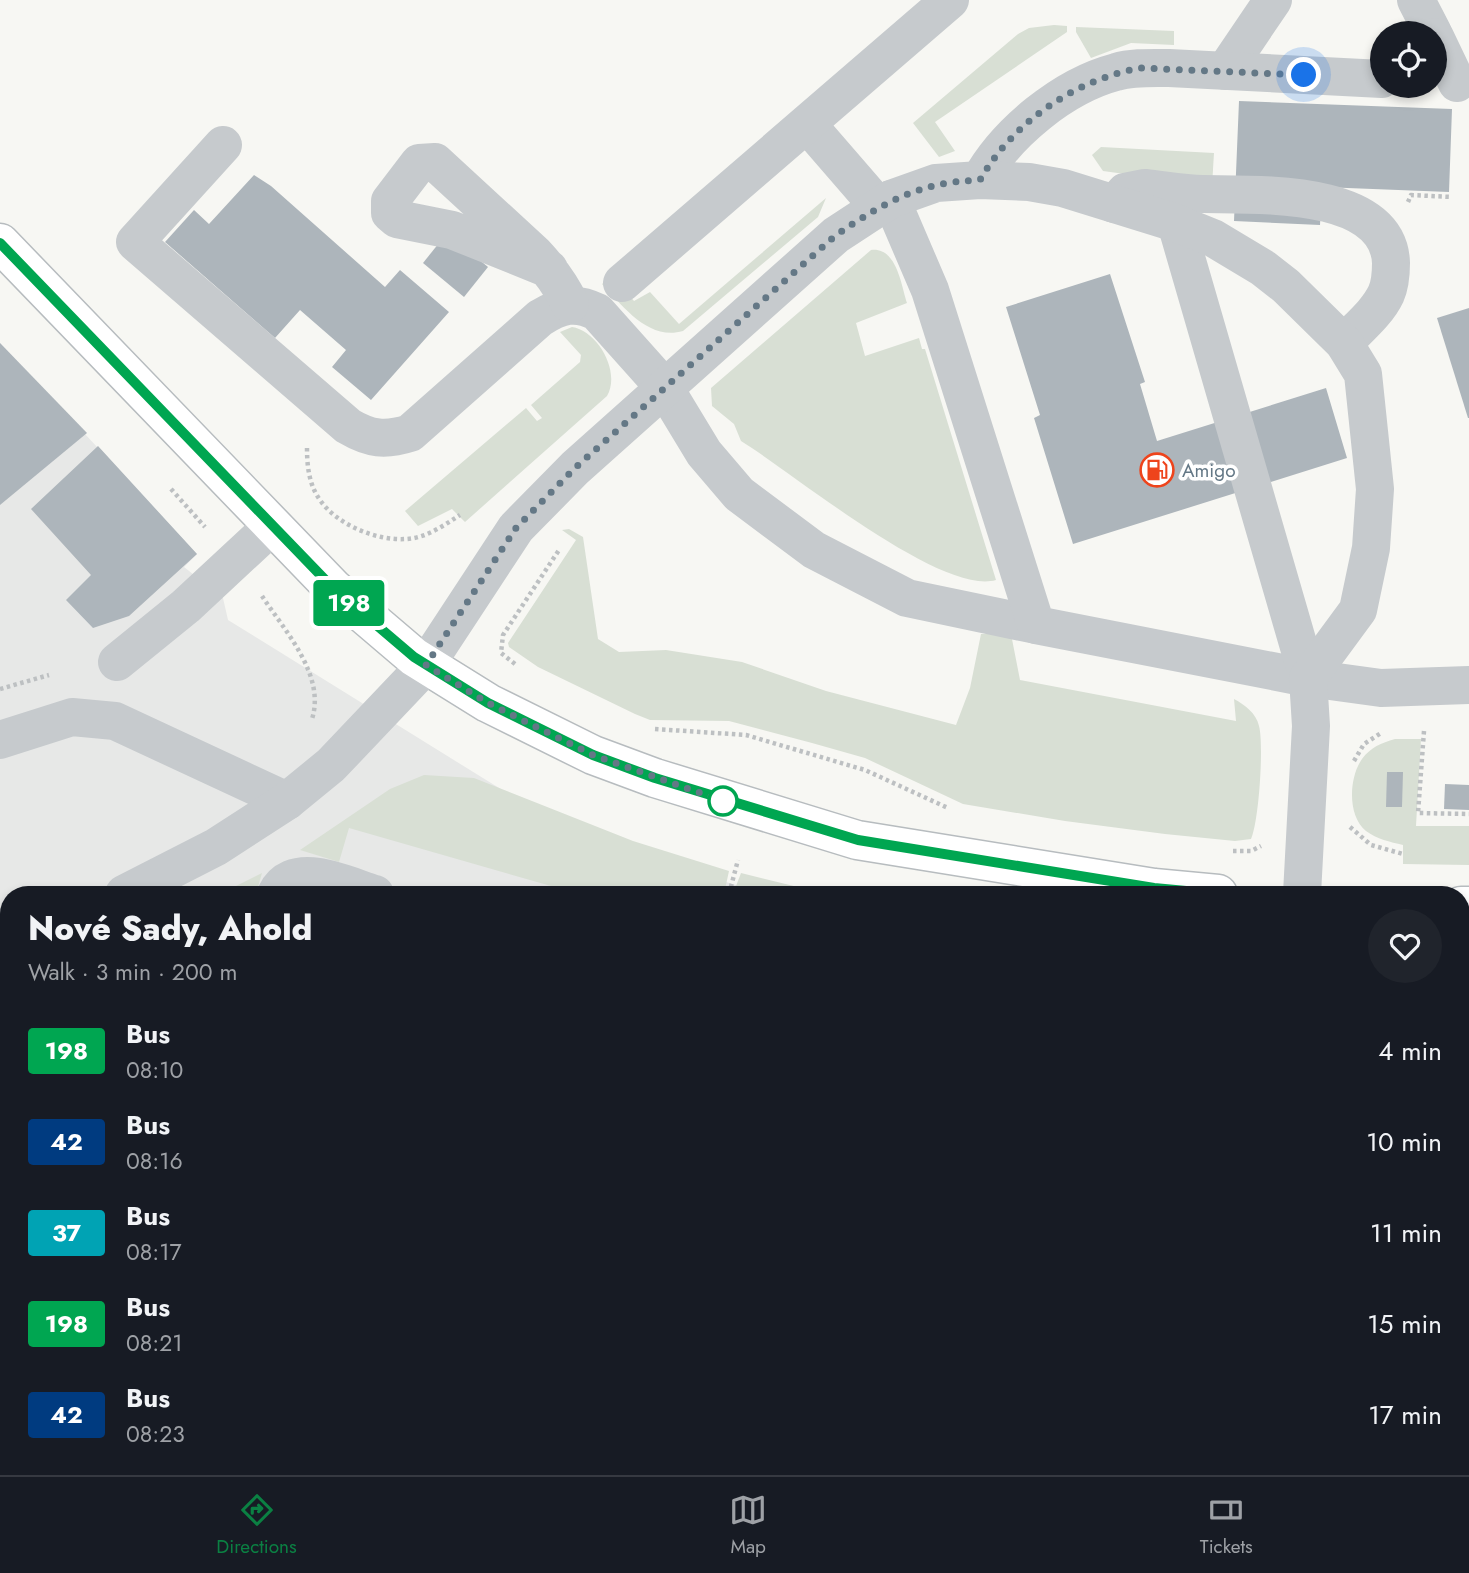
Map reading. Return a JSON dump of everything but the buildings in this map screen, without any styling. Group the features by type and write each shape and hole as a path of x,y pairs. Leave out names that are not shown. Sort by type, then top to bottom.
{"main road":[{"path":"0,243 272,526 367,618 426,665 488,703 593,755 740,806 858,840 1142,886"}],"lane":[{"path":"622,283 950,0"},
{"path":"1225,71 1273,0"},
{"path":"1416,0 1427,21"},
{"path":"1447,66 1454,82"},
{"path":"980,180 995,154 1013,133 1068,94 1095,80 1140,68 1370,78"},
{"path":"807,124 885,203 930,290 1036,625"},
{"path":"223,145 135,243 320,402 366,437 388,440 410,433 540,318 570,304 583,305 597,313 664,387 704,453 739,494 814,550 907,598 1308,678 1381,688 1469,685"},
{"path":"140,886 216,847 287,801 349,747 426,665 516,528 575,468 836,235 885,203 936,183 980,180 1029,182 1063,188 1176,223 1213,238 1263,268 1345,343 1363,374 1371,433 1375,489 1371,548 1358,610 1308,678"},
{"path":"1114,204 1125,192 1145,188 1311,201 1361,216 1374,224 1388,244 1391,278 1386,294 1374,311 1345,343"},
{"path":"1176,223 1308,678 1311,726 1302,886"},
{"path":"549,269 570,304"},
{"path":"117,662 157,632 272,526"},
{"path":"0,740 72,717 115,720 287,801"},
{"path":"283,886 304,875 345,886"}],"path":[{"path":"1411,195 1452,197"},
{"path":"320,402 307,433 309,477 320,500 340,519 358,529 387,538 407,540 434,532 460,515"},
{"path":"525,670 504,657 499,645 562,546"},
{"path":"234,561 300,653 316,700 310,726"},
{"path":"0,689 52,675"},
{"path":"652,729 746,735 883,776 959,813"},
{"path":"1422,730 1425,731 1418,813 1469,814"},
{"path":"1351,769 1364,744 1388,731"},
{"path":"1346,820 1364,841 1403,854"},
{"path":"1227,850 1251,851 1263,845 1265,838"},
{"path":"731,886 738,860"}],"shaded area":[{"path":"1067,26 1067,32 935,122 955,151 939,157 913,123 1018,34 1029,28"},
{"path":"1076,27 1174,31 1174,45 1131,43 1091,58 1076,32"},
{"path":"1101,147 1214,153 1212,186 1103,171 1092,155"},
{"path":"826,198 818,217 683,331 659,331 637,320 602,284 613,275 634,301 650,292 679,324"},
{"path":"871,250 887,254 892,261 907,303 856,323 865,356 919,338 922,349 925,349 996,580 971,580 940,569 867,528 741,441 734,424 712,406 711,388"},
{"path":"572,327 590,336 604,354 611,376 607,396 465,522 452,509 418,526 405,511 526,408 537,421 542,418 531,405 580,362 581,355 560,332"},
{"path":"0,343 197,554 184,567 223,598 228,620 520,801 599,836 740,886 0,886"},
{"path":"569,529 583,537 598,639 619,652 666,650 742,662 826,691 956,725 970,688 981,634 1011,634 1020,680 1236,721 1234,699 1253,713 1258,721 1260,735 1258,801 1251,839 1235,841 1165,834 963,804 865,758 812,743 729,721 650,720 635,714 538,667 509,647 508,643 576,540 562,530"},
{"path":"1395,739 1421,739 1416,826 1469,826 1469,865 1403,864 1403,845 1375,836 1360,824 1353,806 1354,776 1365,755 1373,748"},
{"path":"424,775 474,778 633,841 729,871 726,886 551,886 349,828 339,862 300,850 390,789"},
{"path":"262,873 258,886 236,886"},
{"path":"741,873 794,886 736,886"}],"bus line":[{"name":"198","path":"0,243 333,588 414,657 488,703 593,755 655,778 858,840 1141,886"}],"place":[{"name":"Amigo","path":"1157,470"}],"route":[{"path":"723,801 593,755 488,703 426,665 516,528 575,468 836,235 891,199 936,183 980,180 995,154 1013,133 1068,94 1115,72 1140,68 1304,75"}]}
